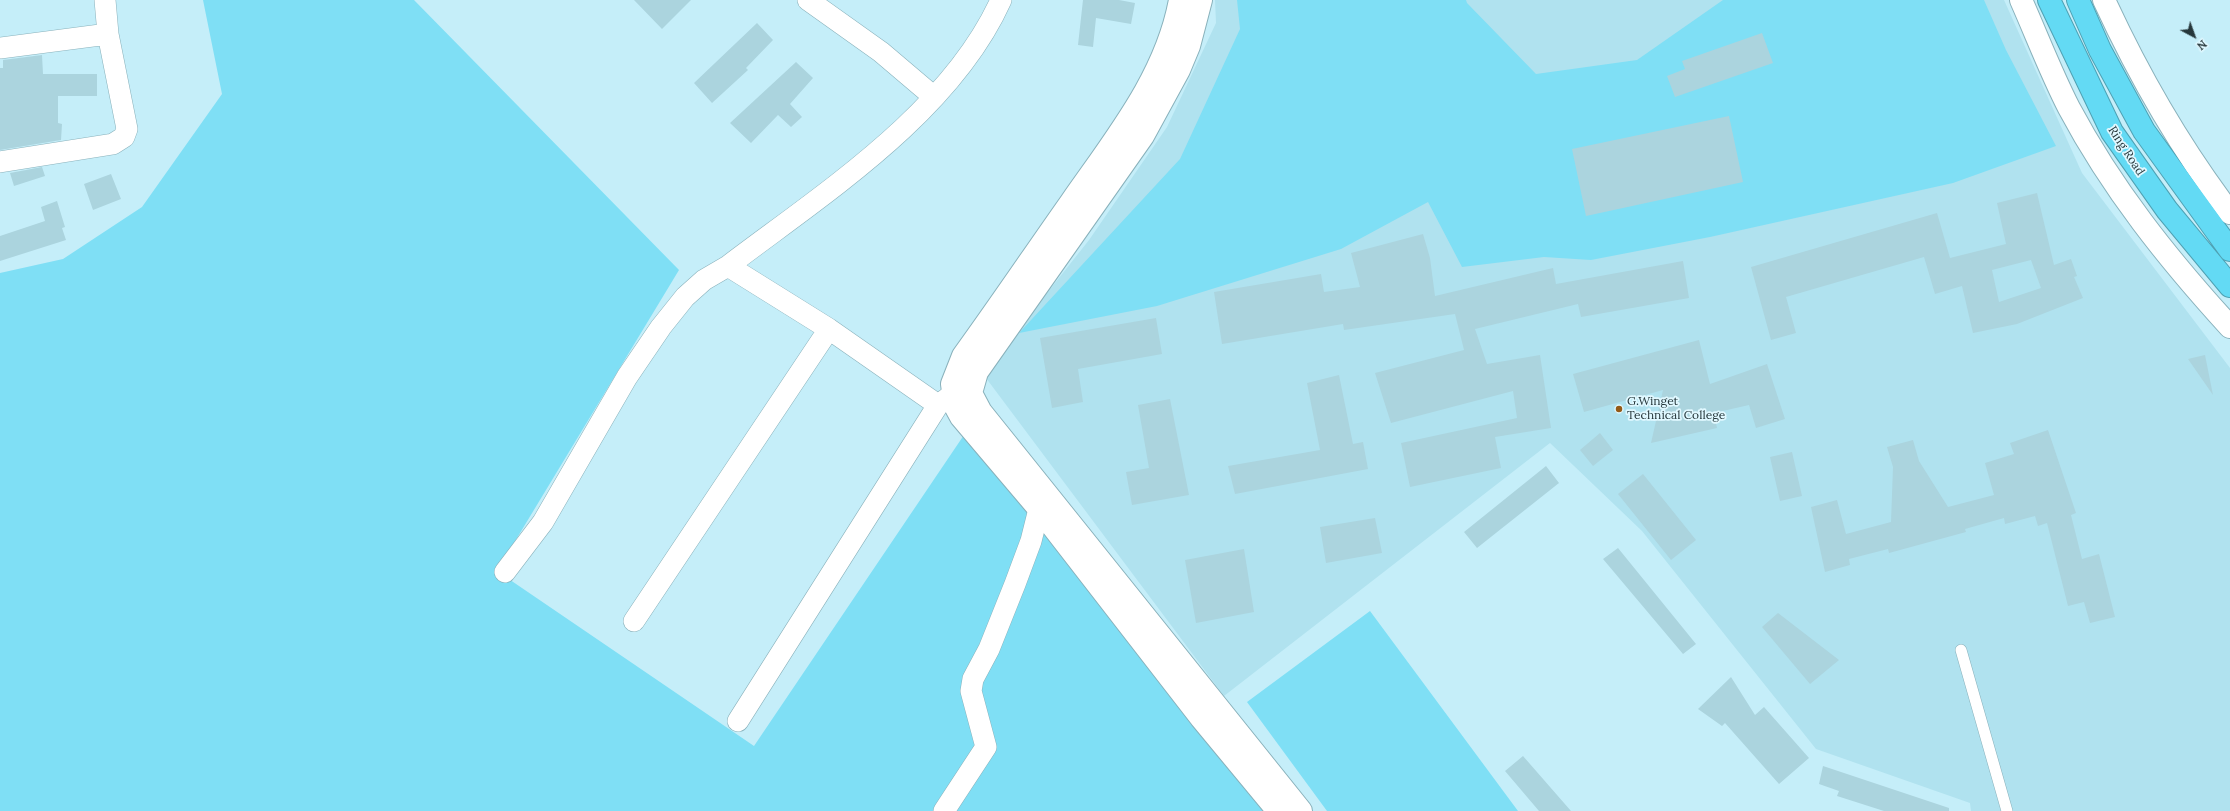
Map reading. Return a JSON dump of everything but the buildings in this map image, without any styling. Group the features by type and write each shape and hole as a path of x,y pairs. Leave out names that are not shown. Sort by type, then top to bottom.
{"highway":[{"name":"Ring Road","path":"2049,0 2112,132 2166,210 2230,286"},
{"path":"2078,0 2100,50 2144,131 2230,250"}],"main road":[{"path":"1180,0 1169,40 1147,88 1102,158 963,356 945,400 955,406 965,422 1039,509 1202,718 1278,811"},
{"path":"1201,0 1189,46 1155,115 1114,177 977,372 971,393 981,412 1301,811"},
{"path":"2021,0 2069,108 2103,167 2151,235 2183,276 2230,327"},
{"path":"2104,0 2153,99 2178,139 2230,213"}],"street":[{"path":"0,162 113,144 124,137 127,129 108,34 105,0"},
{"path":"808,0 881,52 934,97"},
{"path":"505,572 543,522 627,377 661,327 684,297 704,280 728,266 867,160 910,123 978,45 1001,0"},
{"path":"0,48 108,34"},
{"path":"728,266 945,400 738,721"},
{"path":"634,621 829,329"},
{"path":"944,811 986,747 971,691 973,679 989,649 1015,584 1031,541 1039,509"}],"lane":[{"path":"1960,650 2007,811"}],"shaded area":[{"path":"203,0 414,0 679,270 497,571 754,746 966,432 1284,811 0,811 0,273 63,259 142,207 222,94"},
{"name":"G.Winget Technical College","path":"1215,0 2004,0 2082,173 2230,368 2230,811 1971,811 1970,803 1816,749 1642,531 1550,443 1224,696 983,374 1089,240 1167,127 1216,23"},
{"path":"1237,0 1466,0 1467,3 1536,74 1637,60 1723,0 1984,0 2006,50 2056,146 1953,183 1710,237 1591,260 1544,257 1462,267 1428,202 1341,249 1157,306 1019,333 1180,159 1240,29"},
{"path":"1370,611 1518,811 1327,811 1247,702"}],"place":[{"name":"G.Winget Technical College","path":"1619,409"}]}
